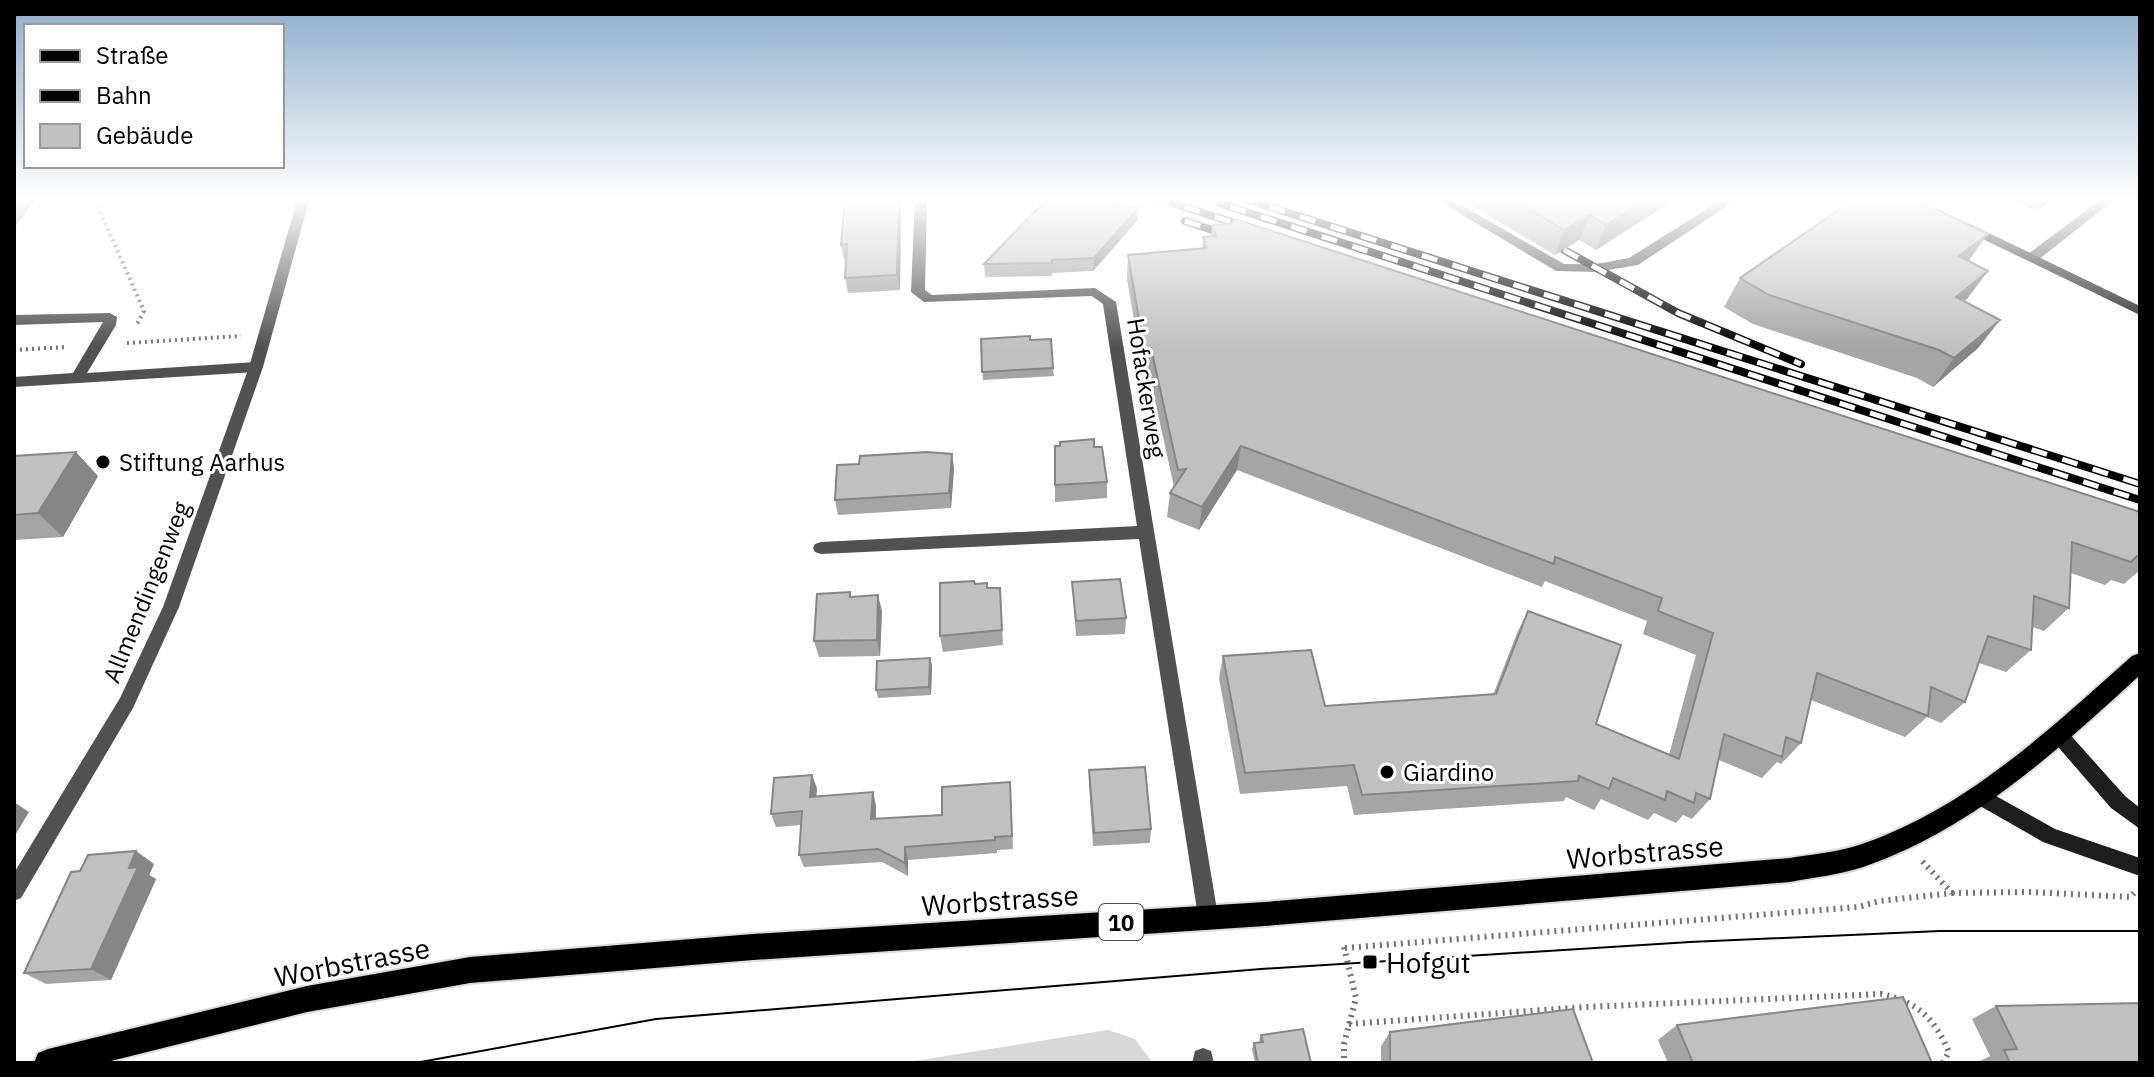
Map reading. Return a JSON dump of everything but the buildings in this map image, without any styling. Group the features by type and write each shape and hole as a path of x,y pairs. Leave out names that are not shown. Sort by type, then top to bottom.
{"main road":[{"name":"Worbstrasse","path":"48,1063 307,999 470,970 753,947 1281,913 1790,870 1858,857 1902,840 1980,796 2059,735 2140,662"}],"street":[{"name":"Allmendingenweg","path":"14,891 121,714 151,655 256,367 290,247"},
{"name":"Hofackerweg","path":"919,247 918,292 929,299 1095,292 1109,302 1208,916"},
{"path":"1525,247 1561,268 1596,268 1633,262 1656,247"},
{"path":"2012,247 2140,311"},
{"path":"2033,257 2046,247"},
{"path":"14,320 110,317 109,325 77,378"},
{"path":"14,382 256,367"},
{"path":"821,548 1146,532"},
{"path":"2059,735 2118,802 2140,820"},
{"path":"1980,796 2050,836 2140,867"}],"path":[{"path":"116,247 144,311 126,343"},
{"path":"1902,840 1952,893"},
{"path":"1345,948 1520,938 1858,907 1880,901 1952,893 2030,892 2130,897 2140,886"},
{"path":"1342,933 1356,998 1344,1063"},
{"path":"1349,1024 1586,1007 1881,994 1905,998 1927,1011 1949,1052 1943,1063"}],"shaded area":[{"path":"1108,1030 1135,1039 1153,1063 902,1063"}],"tram line":[{"path":"415,1063 656,1019 1261,969 1690,942 1940,931 2140,931"}],"railway":[{"path":"1356,247 2140,500"},
{"path":"1397,247 2140,484"},
{"path":"1564,250 1678,313 1801,364"}],"place":[{"name":"Stiftung Aarhus","path":"103,462"},
{"name":"Giardino","path":"1387,772"},
{"name":"Hofgut","path":"1370,962"}]}
